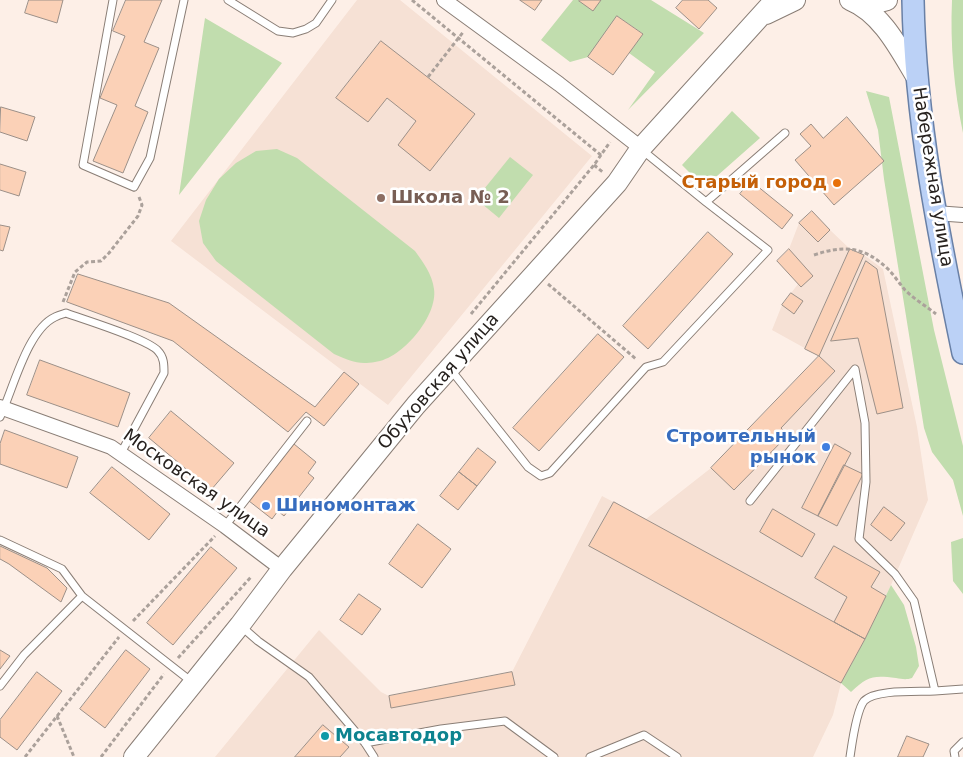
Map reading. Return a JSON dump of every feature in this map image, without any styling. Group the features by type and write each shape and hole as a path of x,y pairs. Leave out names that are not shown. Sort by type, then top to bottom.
{"main road":[{"name":"Набережная улица","path":"913,0 917,78 935,212 963,353"}],"street":[{"path":"444,0 559,84 640,148"},
{"name":"Обуховская улица","path":"134,757 192,682 240,625 275,563 449,367 617,183 640,148 775,0"},
{"path":"758,19 770,11 795,0"},
{"path":"855,2 872,4 887,0"},
{"path":"855,2 884,27 917,78"},
{"path":"935,212 963,215"},
{"name":"Московская улица","path":"1,411 111,447 275,563"}],"lane":[{"path":"113,0 83,165 134,187 150,158 184,0"},
{"path":"228,0 278,31 293,33 306,29 316,23 332,0"},
{"path":"706,202 785,133"},
{"path":"449,367 528,467 541,476 550,474 646,367 663,362 768,250 640,148"},
{"path":"1,411 30,345 42,328 54,317 66,313 144,342 158,350 164,362 164,373 121,453"},
{"path":"750,501 855,369 865,423 866,482 859,539 895,574 914,601 935,691"},
{"path":"225,526 307,421"},
{"path":"0,540 62,569 82,596 192,682"},
{"path":"0,686 24,655 82,596"},
{"path":"240,625 258,641 309,677 365,743 374,757"},
{"path":"850,757 855,728 864,702 875,694 963,689"},
{"path":"365,743 441,729 505,721 554,757"},
{"path":"590,757 644,735 677,757"},
{"path":"955,757 954,751 963,742"}],"path":[{"path":"412,0 602,156"},
{"path":"428,77 472,20"},
{"path":"61,315 63,300 75,272 87,262 101,261 109,254 138,216 142,205 134,187"},
{"path":"814,255 833,249 850,248 867,254 887,268 907,291 936,314"},
{"path":"548,283 646,367"},
{"path":"101,757 171,666 275,563"},
{"path":"57,716 74,757"}],"shaded area":[{"name":"Школа № 2","path":"357,0 400,0 592,156 388,405 171,241"},
{"path":"799,223 830,230 850,249 864,255 883,269 917,427 928,500 891,585 841,683 833,715 813,757 215,757 319,630 381,692 389,696 512,672 602,496 646,519 711,468 819,356 772,330 782,305 798,284 777,261 789,249"}],"green space":[{"path":"573,0 651,0 704,33 628,110 655,72 629,53 642,33 617,16 588,57 570,62 541,40"},
{"path":"952,0 963,0 963,133 953,67"},
{"path":"205,18 282,63 179,195"},
{"path":"866,91 889,97 934,330 963,446 963,516 953,480 932,452 924,428 884,179 878,130"},
{"path":"732,111 760,138 717,176 695,178 682,165"},
{"path":"277,149 297,158 415,251 427,268 434,289 434,300 430,311 416,334 407,345 396,353 385,359 369,363 359,363 334,354 216,261 203,243 199,221 206,200 219,179 236,163 256,151"},
{"path":"510,157 533,175 499,218 476,199"},
{"path":"963,538 963,594 953,581 951,542"},
{"path":"891,585 904,605 916,647 919,666 912,678 871,678 851,692 841,683"}],"building":[{"path":"29,0 63,0 57,23 25,13"},
{"path":"126,0 162,0 144,42 159,48 135,106 148,112 123,173 93,161 117,105 100,98 125,36 113,31"},
{"path":"520,0 542,0 535,10"},
{"path":"580,0 601,0 593,11"},
{"path":"683,0 708,0 717,8 699,29 676,8"},
{"path":"617,16 643,34 613,75 588,57"},
{"path":"381,41 475,114 430,171 398,145 416,121 387,98 368,122 336,98"},
{"path":"1,107 35,117 27,141 0,132"},
{"name":"Старый город","path":"847,117 884,161 834,205 795,160 811,146 800,134 811,124 823,138"},
{"path":"0,164 26,172 19,196 0,190"},
{"path":"751,181 793,215 782,229 740,194"},
{"path":"812,211 830,230 818,242 799,223"},
{"path":"0,225 10,227 3,251 0,250"},
{"path":"708,232 733,254 648,349 623,326"},
{"path":"789,249 813,276 801,287 777,261"},
{"path":"850,249 864,255 819,356 805,349"},
{"path":"866,261 877,269 903,408 877,414 858,338 831,341"},
{"path":"78,274 169,303 315,407 344,372 359,384 324,426 306,412 288,432 173,341 67,302"},
{"path":"791,293 803,301 794,314 782,305"},
{"path":"598,334 624,357 539,451 513,428"},
{"path":"819,356 835,371 781,428 788,435 734,490 711,468"},
{"path":"40,360 130,393 118,427 27,395"},
{"path":"171,411 234,463 211,490 149,438"},
{"path":"5,430 78,457 67,488 0,464 0,444"},
{"path":"294,444 316,462 308,473 314,478 284,516 278,511 272,519 249,501"},
{"path":"835,444 851,453 818,516 802,508"},
{"path":"478,448 496,462 477,486 459,472"},
{"path":"844,465 863,474 837,526 818,516"},
{"path":"112,467 170,514 149,540 90,493"},
{"path":"459,472 477,486 458,510 440,496"},
{"path":"614,502 865,639 841,683 589,546"},
{"path":"884,507 905,523 891,541 871,525"},
{"path":"773,509 815,534 802,557 760,532"},
{"path":"418,524 451,549 422,588 389,564"},
{"path":"0,546 47,568 67,588 61,602 0,559"},
{"path":"834,546 880,572 871,587 886,596 865,639 834,622 847,597 815,578"},
{"path":"211,547 237,568 173,645 147,623"},
{"path":"359,594 381,609 362,635 340,620"},
{"path":"0,650 10,656 0,669"},
{"path":"126,650 150,669 105,728 80,709"},
{"path":"37,672 62,691 17,750 0,737 0,720"},
{"path":"512,672 515,685 391,708 389,696"},
{"name":"Мосавтодор","path":"323,725 349,747 340,757 295,757"},
{"path":"907,736 929,744 923,757 898,757"}],"place":[{"name":"Старый город","path":"837,183"},
{"name":"Школа № 2","path":"381,198"},
{"name":"Строительный рынок","path":"826,447"},
{"name":"Шиномонтаж","path":"266,506"},
{"name":"Мосавтодор","path":"325,736"}]}
